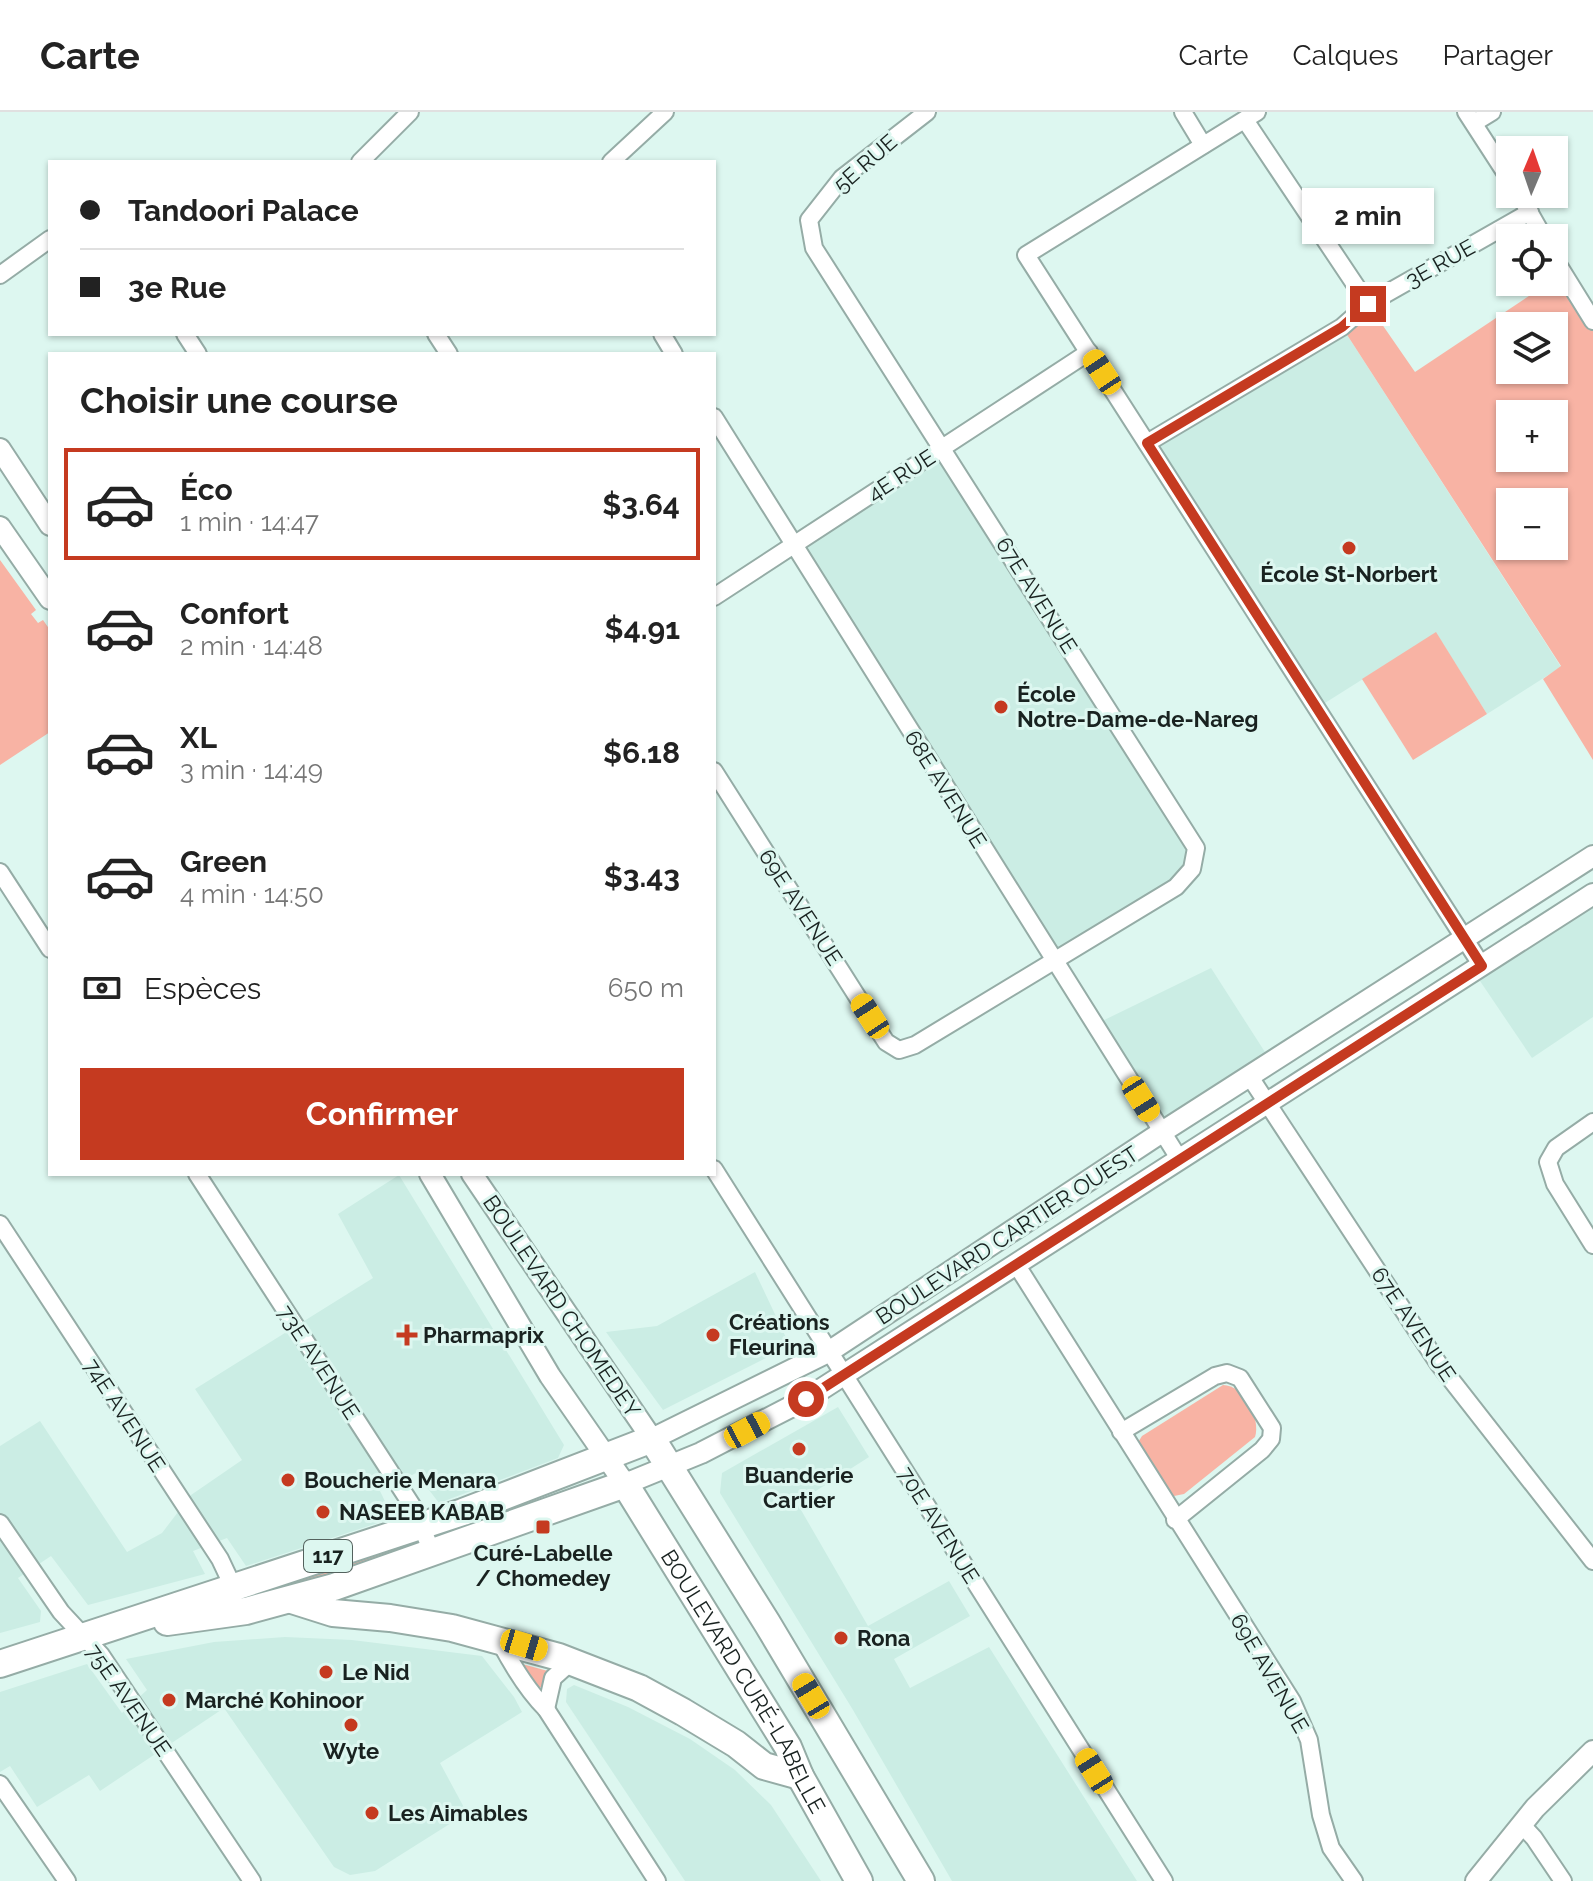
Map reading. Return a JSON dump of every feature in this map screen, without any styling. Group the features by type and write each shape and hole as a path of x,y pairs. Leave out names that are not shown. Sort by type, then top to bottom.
{"main road":[{"name":"117","path":"0,1664 112,1629 238,1599 652,1439"},
{"path":"652,1439 767,1623 921,1881"},
{"path":"292,1600 433,1554 625,1484"},
{"name":"BOULEVARD CURÉ-LABELLE","path":"625,1484 788,1747 800,1776 859,1881"},
{"name":"117","path":"238,1599 292,1600"},
{"path":"292,1600 333,1613 412,1621 498,1638 572,1661 672,1705 764,1766 800,1776"}],"street":[{"path":"362,160 410,112"},
{"path":"613,160 665,112"},
{"name":"5E RUE","path":"809,220 842,178 927,112"},
{"path":"1183,112 1203,145"},
{"path":"1492,112 1470,117 1496,158"},
{"path":"1368,304 1251,116 1026,255 1482,966"},
{"path":"1528,208 1536,224"},
{"name":"3E RUE","path":"1147,443 1342,327 1368,304 1530,212"},
{"name":"67E AVENUE","path":"809,220 814,248 1196,848 1192,869 1176,887 1054,963"},
{"path":"0,275 48,240"},
{"path":"1568,281 1593,321"},
{"name":"4E RUE","path":"716,596 1089,352"},
{"name":"68E AVENUE","path":"716,420 1180,1160"},
{"path":"0,449 46,512"},
{"path":"0,527 48,596"},
{"name":"69E AVENUE","path":"716,774 886,1042 899,1050 915,1045 1054,963"},
{"name":"BOULEVARD CARTIER OUEST","path":"652,1439 830,1351 1162,1132 1593,856"},
{"path":"0,872 48,946"},
{"name":"BOULEVARD CARTIER OUEST","path":"625,1484 669,1467 776,1415 844,1374 1593,894"},
{"name":"67E AVENUE","path":"1250,1077 1438,1363 1593,1561"},
{"path":"1593,1122 1556,1148 1548,1162 1555,1184 1593,1245"},
{"name":"70E AVENUE","path":"716,1172 1164,1881"},
{"name":"73E AVENUE","path":"198,1176 413,1507 433,1554"},
{"name":"BOULEVARD CHOMEDEY","path":"431,1176 550,1376 606,1458"},
{"name":"BOULEVARD CHOMEDEY","path":"473,1176 652,1439"},
{"name":"74E AVENUE","path":"0,1224 220,1559 238,1599"},
{"name":"69E AVENUE","path":"1016,1264 1292,1701 1309,1740 1321,1815 1331,1848 1354,1881"},
{"path":"1121,1432 1215,1376 1227,1373 1240,1378 1272,1428 1271,1439 1262,1450 1175,1520"},
{"name":"BOULEVARD CURÉ-LABELLE","path":"606,1458 625,1484"},
{"name":"75E AVENUE","path":"0,1523 61,1612 101,1655 252,1881"},
{"path":"498,1638 532,1695 546,1709 657,1881"},
{"path":"546,1709 553,1678 572,1661"},
{"path":"1476,1881 1521,1824 1593,1751"},
{"path":"0,1784 67,1881"},
{"path":"1521,1824 1563,1881"}],"shaded area":[{"path":"1568,283 1593,321 1593,760 1543,679 1561,666 1342,327 1368,304 1415,372 1496,318 1496,384 1568,384 1568,312 1505,312 1529,296 1568,296"},
{"name":"École St-Norbert","path":"1342,327 1561,667 1487,714 1436,633 1317,708 1147,443"},
{"name":"École Notre-Dame-de-Nareg","path":"943,447 1196,848 1192,869 1054,963 794,545"},
{"path":"0,560 36,610 31,614 38,623 43,620 48,627 48,733 0,765"},
{"path":"1436,632 1487,714 1413,760 1362,679"},
{"path":"1593,902 1593,1017 1532,1058 1480,981 1494,967"},
{"path":"1211,968 1272,1063 1162,1132 1094,1025"},
{"path":"400,1176 564,1445 558,1458 439,1503 416,1473 380,1491 393,1518 246,1566 227,1538 193,1551 205,1574 88,1605 51,1556 18,1578 41,1611 40,1622 0,1633 0,1446 40,1421 127,1552 162,1533 191,1495 242,1460 195,1389 373,1278 338,1214"},
{"path":"755,1272 790,1346 663,1410 606,1332 657,1326"},
{"path":"1223,1385 1238,1391 1249,1404 1255,1421 1255,1437 1184,1494 1169,1497 1137,1444 1142,1436"},
{"path":"838,1407 869,1457 797,1503 868,1626 949,1581 970,1616 894,1659 910,1688 989,1647 1137,1881 952,1881 853,1710 720,1493 722,1473"},
{"path":"395,1546 397,1554 283,1591 265,1591 264,1587"},
{"path":"285,1637 352,1640 482,1656 522,1712 440,1763 467,1813 375,1871 350,1875 334,1867 224,1708 100,1791 89,1775 37,1807 10,1766 0,1772 0,1692 87,1664 122,1713 147,1690 126,1659 214,1642"},
{"path":"522,1664 548,1671 541,1687 537,1688"},
{"path":"574,1685 628,1707 690,1739 735,1770 771,1805 821,1881 685,1881 566,1702 567,1689"}],"place":[{"name":"École St-Norbert","path":"1349,548"},
{"name":"École Notre-Dame-de-Nareg","path":"1001,707"},
{"name":"Pharmaprix","path":"407,1335"},
{"name":"Créations Fleurina","path":"713,1335"},
{"name":"Buanderie Cartier","path":"799,1449"},
{"name":"Boucherie Menara","path":"288,1480"},
{"name":"NASEEB KABAB","path":"323,1512"},
{"name":"Curé-Labelle / Chomedey","path":"543,1527"},
{"name":"Rona","path":"841,1638"},
{"name":"Le Nid","path":"326,1672"},
{"name":"Marché Kohinoor","path":"169,1700"},
{"name":"Wyte","path":"351,1725"},
{"name":"Les Aimables","path":"372,1813"}],"route":[{"path":"806,1399 1482,966 1147,443 1342,327 1368,304"}]}
